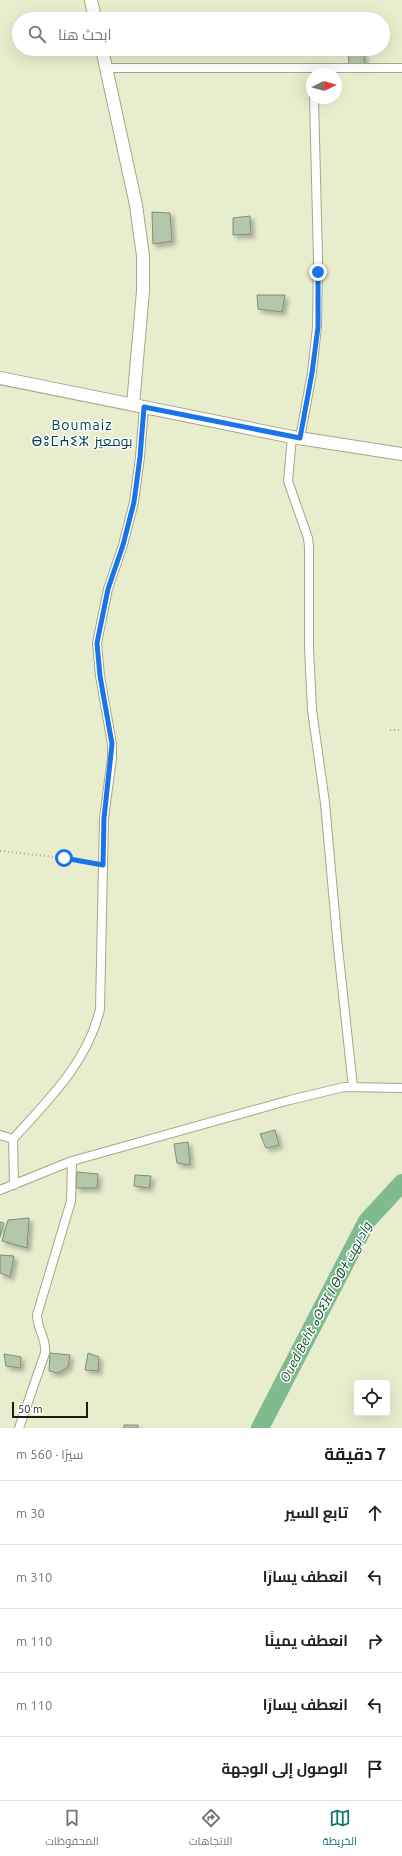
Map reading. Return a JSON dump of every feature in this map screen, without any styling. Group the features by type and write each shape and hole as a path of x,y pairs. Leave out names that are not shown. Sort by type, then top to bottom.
{"street":[{"path":"91,0 94,12"},
{"path":"14,1185 13,1139 46,1103 81,1057 96,1025 100,1009 104,818 112,744 100,676 97,643 108,589 123,545 134,502 140,457 138,406 143,291 143,256 136,204 103,56"},
{"path":"106,68 306,71"},
{"path":"342,70 402,68"},
{"path":"314,104 318,327 312,373 296,438 288,481 308,538 310,548 309,648 312,710 325,803 338,948 353,1087"},
{"path":"0,378 296,438 402,454"},
{"path":"0,1190 43,1171 72,1161 290,1100 336,1089 353,1087 402,1088"},
{"path":"0,1135 13,1139"},
{"path":"19,1428 45,1353 45,1342 39,1326 37,1315 71,1201 72,1161"}],"path":[{"path":"390,730 402,730"},
{"path":"0,851 64,858 103,865"}],"building":[{"path":"348,56 364,56 365,67 349,67"},
{"path":"152,212 170,213 172,241 153,244"},
{"path":"250,216 251,234 233,235 233,218"},
{"path":"257,295 285,295 282,312 258,309"},
{"path":"275,1130 279,1145 266,1148 260,1134"},
{"path":"188,1142 190,1165 177,1163 174,1144"},
{"path":"77,1172 98,1174 97,1188 76,1188"},
{"path":"135,1175 151,1176 149,1188 134,1186"},
{"path":"29,1218 27,1248 2,1241 8,1220"},
{"path":"0,1222 4,1223 0,1237"},
{"path":"0,1255 14,1256 10,1277 0,1273"},
{"path":"50,1353 70,1355 68,1367 58,1373 49,1371"},
{"path":"88,1353 99,1357 98,1371 85,1370"},
{"path":"4,1354 21,1357 20,1368 6,1366"},
{"path":"124,1425 138,1425 138,1428 124,1428"}],"waterway":[{"name":"Oued Beht ⴰⵙⵉⴼ ⵏ ⴱⵀⵜ واد بهت","path":"260,1428 367,1221 402,1183"}],"district":[{"name":"Boumaiz ⴱⵓⵎⵄⵉⵣ بومعيز","path":"82,434"}],"route":[{"path":"64,858 103,865 104,818 112,758 112,744 100,676 97,643 108,589 123,545 134,502 140,457 144,407 300,438 312,373 318,327 318,272"}]}
